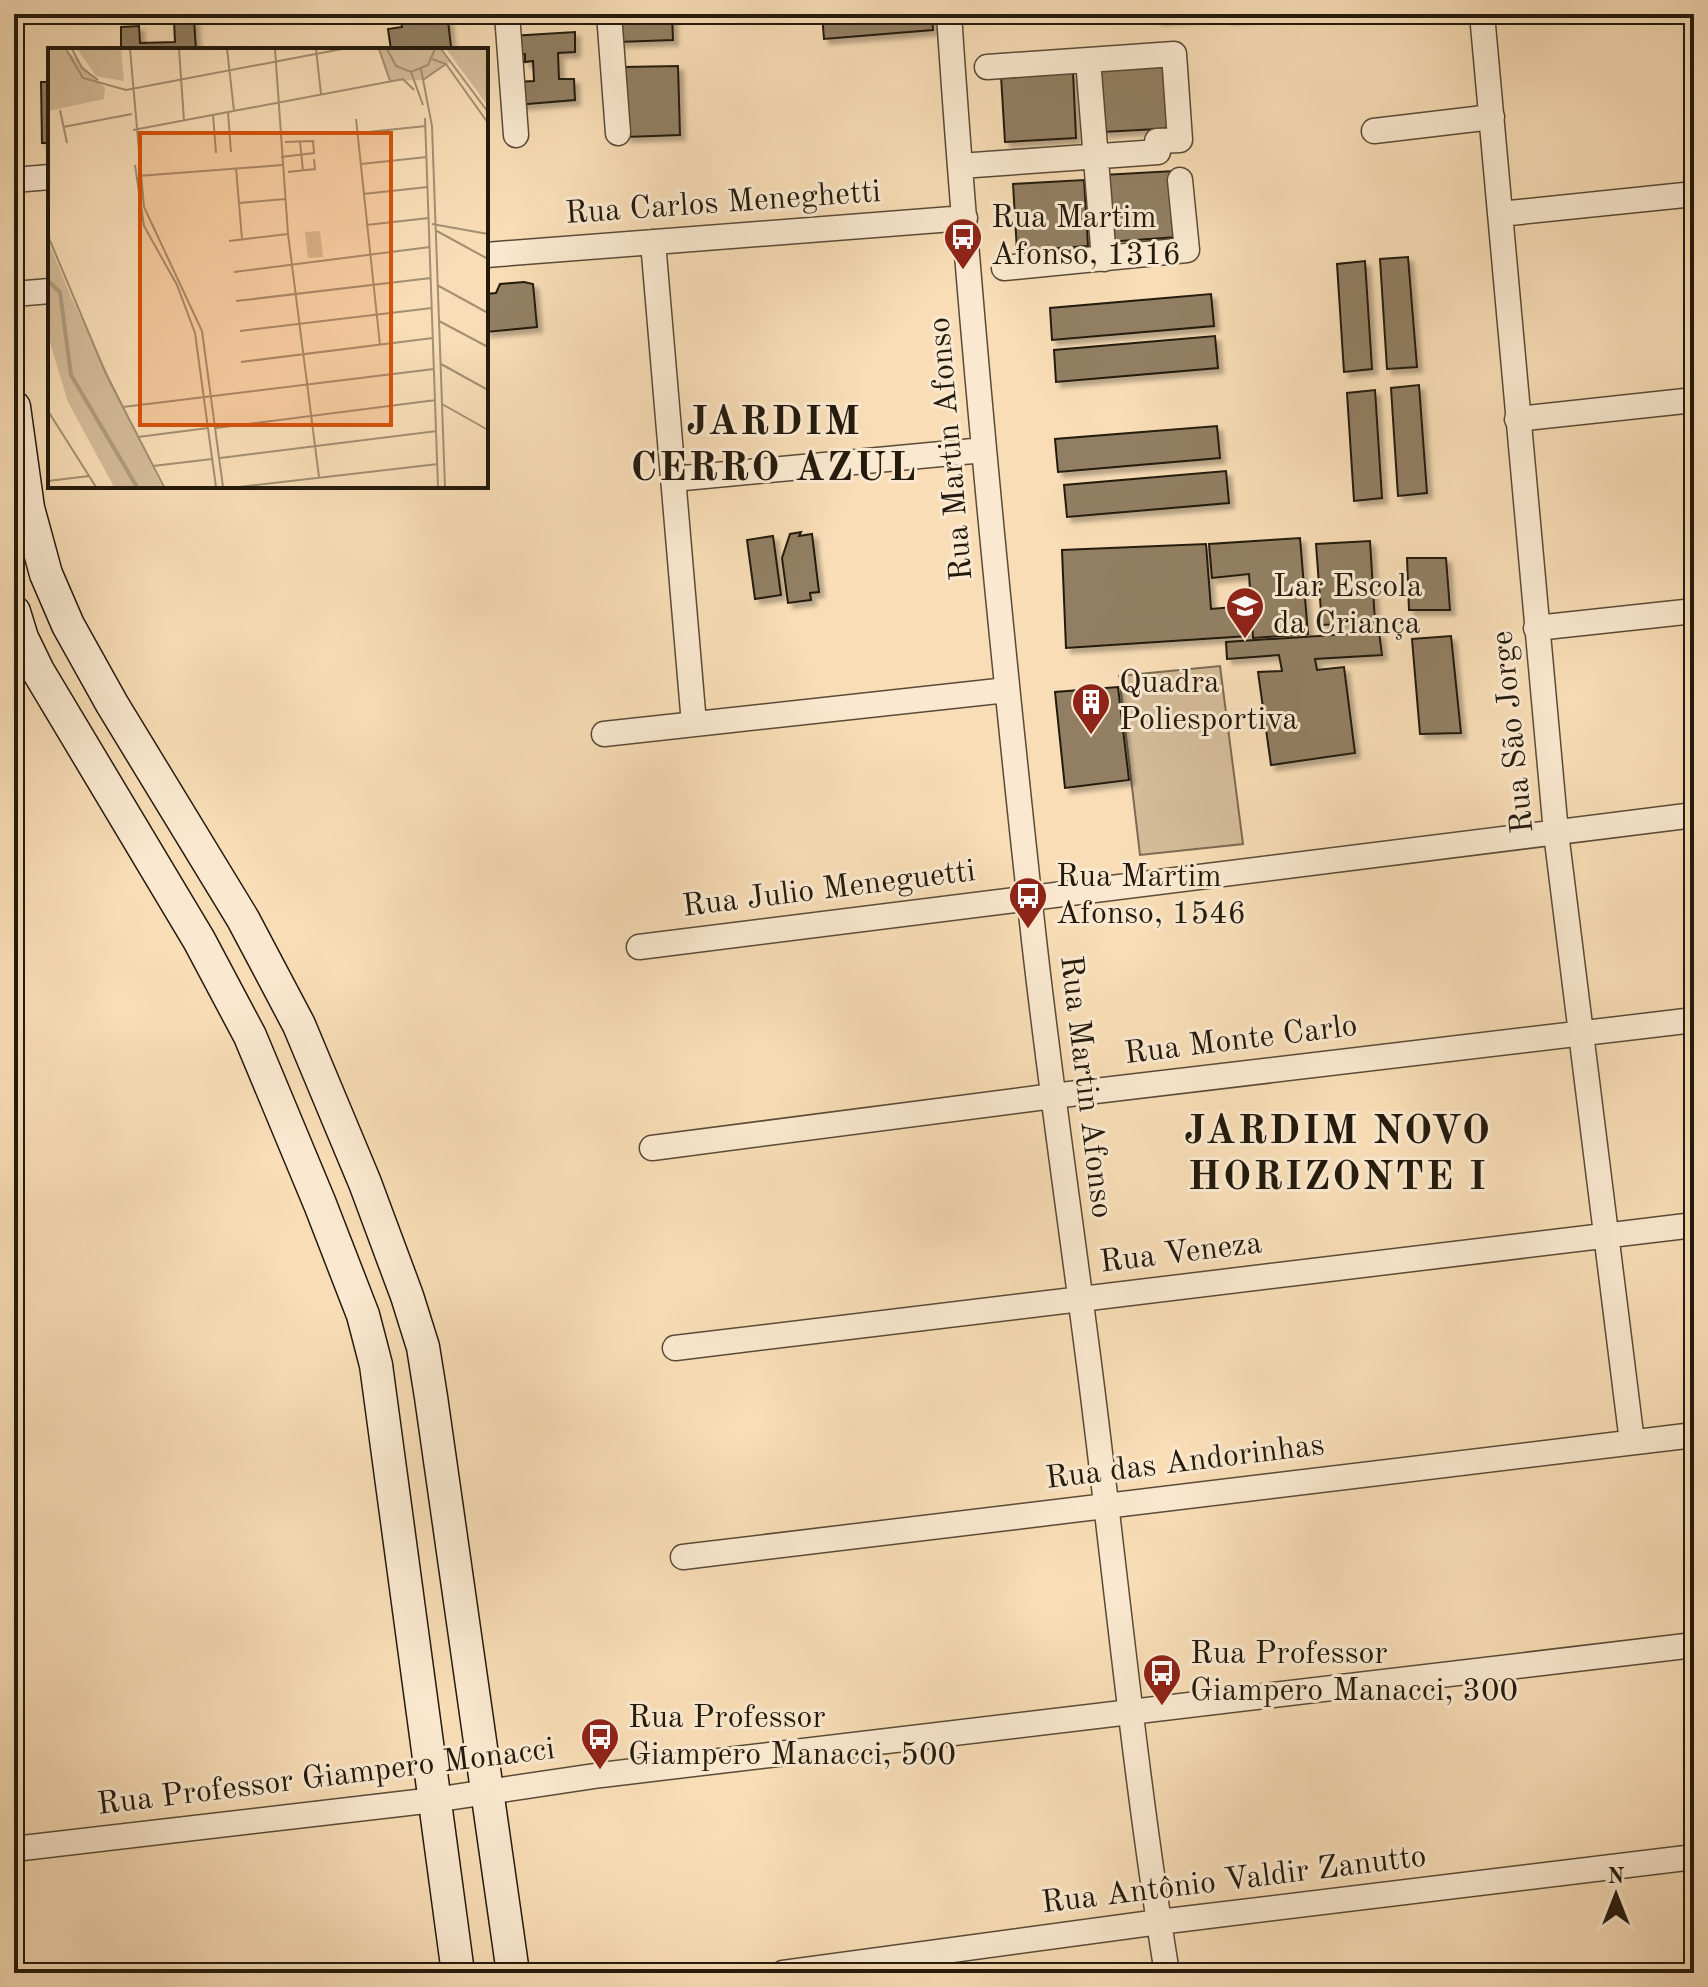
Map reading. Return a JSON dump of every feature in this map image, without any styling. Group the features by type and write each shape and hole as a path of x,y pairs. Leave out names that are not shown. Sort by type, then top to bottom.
{"main road":[{"path":"14,407 28,508 46,574 68,625 112,704 243,919 299,1025 365,1183 407,1296 423,1347 513,1973"},
{"path":"14,612 38,671 199,940 250,1036 363,1315 376,1365 458,1973"},
{"path":"320,1204 365,1183"}],"street":[{"path":"507,14 516,135"},
{"path":"609,14 618,133"},
{"name":"Rua Martin Afonso","path":"949,14 984,450 1029,897 1107,1504 1129,1712 1167,1973"},
{"name":"Rua São Jorge","path":"1482,14 1556,833 1632,1442"},
{"path":"960,166 1158,152 1157,141 1180,140 1174,54 987,67"},
{"path":"1088,60 1104,259"},
{"path":"1374,131 1492,117"},
{"path":"14,180 48,177"},
{"path":"1004,268 1187,250 1180,180"},
{"path":"1500,214 1694,194"},
{"name":"Rua Carlos Meneghetti","path":"488,255 965,218"},
{"path":"653,242 694,724"},
{"path":"14,294 48,291"},
{"path":"1517,419 1694,400"},
{"path":"673,479 984,450"},
{"path":"1536,628 1694,611"},
{"path":"604,734 1007,690"},
{"name":"Rua Julio Meneguetti","path":"639,947 1694,815"},
{"name":"Rua Monte Carlo","path":"652,1148 1053,1096 1694,1020"},
{"name":"Rua Veneza","path":"675,1348 1606,1233 1694,1225"},
{"name":"Rua das Andorinhas","path":"683,1557 1694,1435"},
{"name":"Rua Professor Giampero Monacci","path":"14,1849 434,1800 601,1775 1694,1645"},
{"name":"Rua Antônio Valdir Zanutto","path":"783,1973 1159,1922 1694,1857"}],"shaded area":[{"path":"1220,666 1243,844 1140,855 1119,676"}],"building":[{"path":"400,14 441,14 441,20 448,21 451,47 391,48 388,29 402,27"},
{"path":"618,14 672,14 673,40 618,42"},
{"path":"822,14 932,14 933,30 824,39"},
{"path":"1156,14 1217,14 1217,15 1157,20"},
{"path":"1226,14 1267,14 1267,15 1227,19"},
{"path":"194,19 196,48 121,48 121,27 139,26 140,43 175,42 174,21"},
{"path":"575,32 575,52 558,53 559,79 574,79 575,100 516,105 515,82 534,81 533,61 525,62 525,54 513,55 511,36"},
{"path":"1171,62 1175,128 1103,132 1100,66"},
{"path":"678,66 680,135 626,137 624,67"},
{"path":"1073,72 1076,138 1005,142 1001,76"},
{"path":"41,82 48,82 48,143 42,143"},
{"path":"1174,171 1178,237 1107,242 1103,175"},
{"path":"1084,180 1088,246 1017,251 1013,184"},
{"path":"1408,257 1417,367 1387,369 1380,259"},
{"path":"1365,261 1372,369 1344,372 1337,264"},
{"path":"500,284 533,284 537,327 488,332 488,294 496,293"},
{"path":"1211,294 1214,326 1052,340 1050,308"},
{"path":"1215,336 1218,368 1056,382 1054,350"},
{"path":"1419,385 1427,493 1398,496 1391,388"},
{"path":"1375,390 1382,498 1354,501 1347,393"},
{"path":"1217,426 1220,458 1058,472 1055,439"},
{"path":"1226,471 1229,503 1067,517 1064,485"},
{"path":"801,532 799,536 812,534 819,592 810,593 811,600 788,603 782,558 790,534"},
{"path":"773,536 781,595 755,599 747,540"},
{"path":"1300,538 1308,634 1253,638 1249,574 1212,578 1209,544"},
{"path":"1370,541 1375,622 1322,625 1316,544"},
{"path":"1206,544 1211,609 1245,606 1248,636 1066,648 1062,550"},
{"path":"1407,558 1446,558 1450,610 1409,610"},
{"path":"1379,632 1382,655 1315,659 1317,670 1344,667 1355,753 1271,765 1258,672 1282,671 1279,655 1227,659 1226,642"},
{"path":"1451,636 1461,733 1420,734 1412,639"},
{"name":"Quadra Poliesportiva","path":"1118,687 1129,780 1065,788 1055,692"}],"place":[{"name":"Rua Martim Afonso, 1316","path":"963,271"},
{"name":"Lar Escola da Criança","path":"1245,640"},
{"name":"Quadra Poliesportiva","path":"1091,736"},
{"name":"Rua Martim Afonso, 1546","path":"1028,930"},
{"name":"Rua Professor Giampero Manacci, 300","path":"1162,1707"},
{"name":"Rua Professor Giampero Manacci, 500","path":"600,1771"}],"district":[{"name":"JARDIM CERRO AZUL","path":"774,447"},
{"name":"JARDIM NOVO HORIZONTE I","path":"1338,1156"}]}
